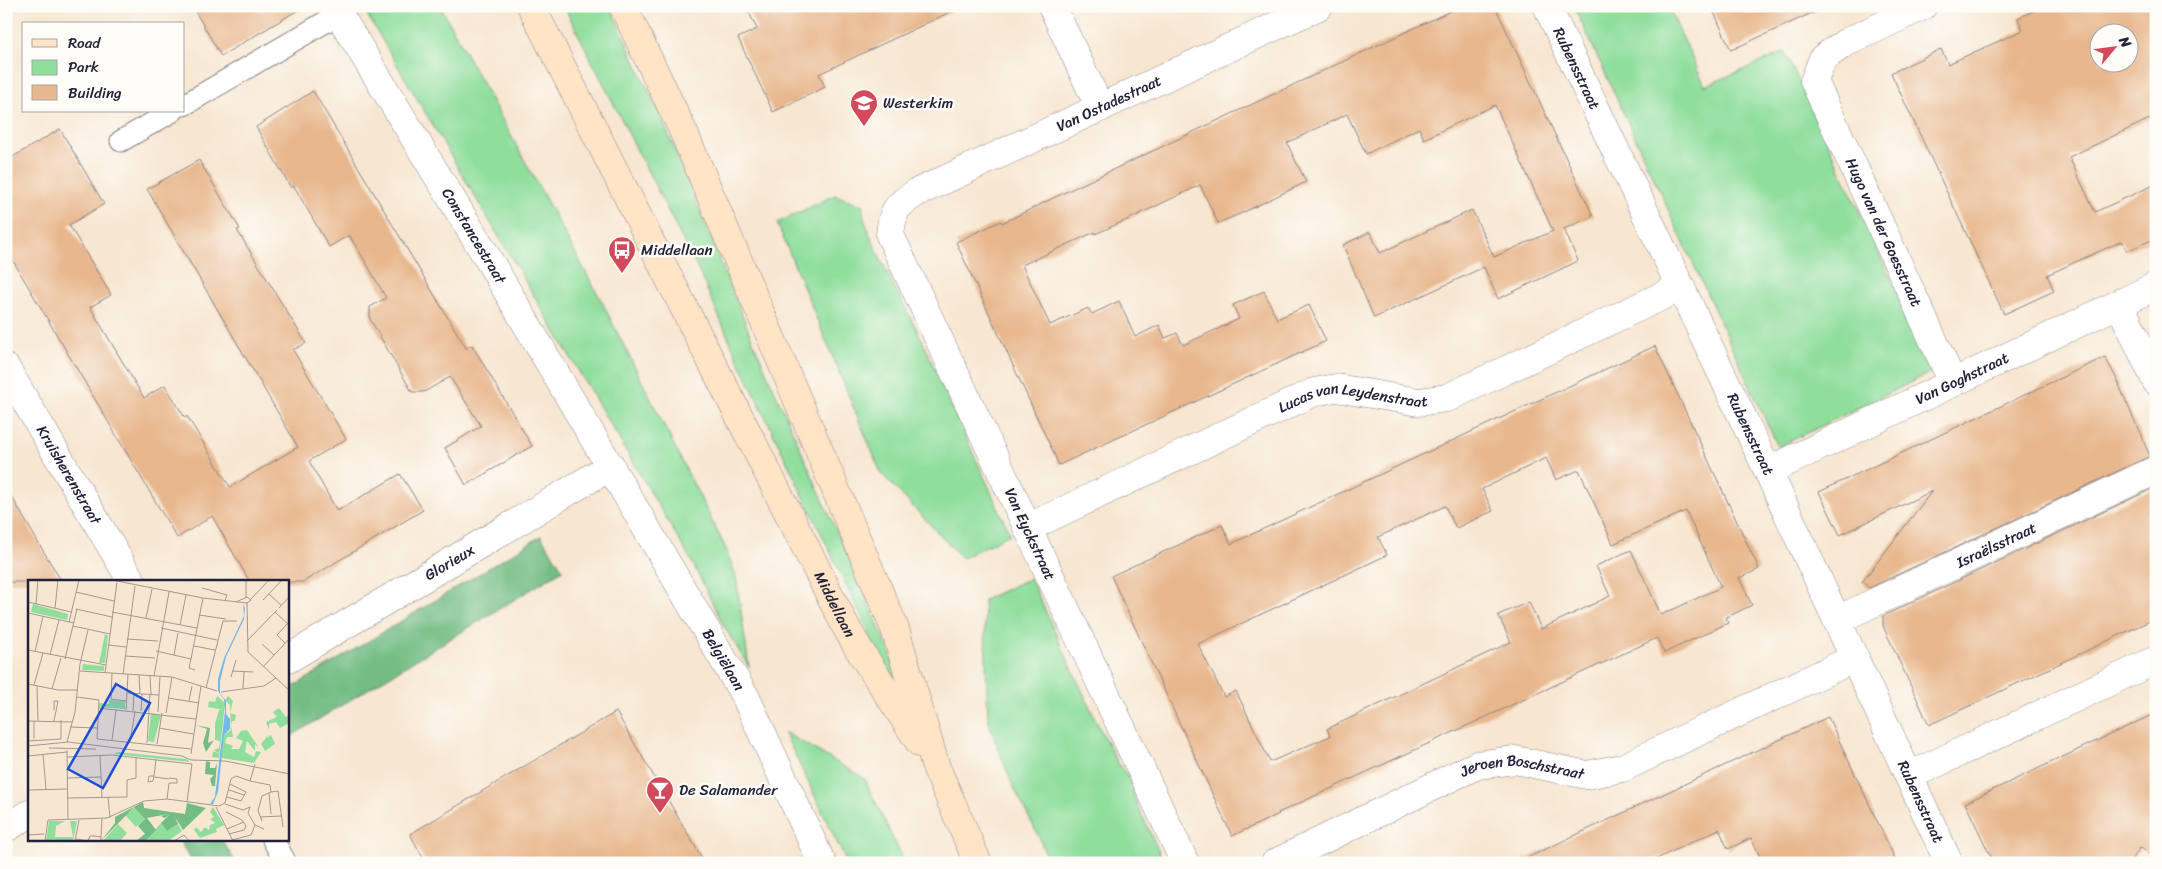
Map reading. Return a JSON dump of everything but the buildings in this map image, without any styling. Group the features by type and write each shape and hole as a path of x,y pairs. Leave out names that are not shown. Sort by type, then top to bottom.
{"main road":[{"name":"Middellaan","path":"531,6 845,625 936,767"},
{"name":"Middellaan","path":"623,6 684,133 894,629 936,767 978,863"}],"street":[{"path":"1052,6 1100,108"},
{"name":"Van Ostadestraat","path":"899,204 916,193 1100,108 1290,12 1318,6"},
{"name":"Rubensstraat","path":"1547,6 1768,471 1949,863"},
{"name":"Hugo van der Goesstraat","path":"1923,6 1845,42 1823,58 1814,81 1953,383"},
{"name":"Constancestraat","path":"337,10 611,466"},
{"name":"Van Eyckstraat","path":"899,204 892,217 890,235 1185,863"},
{"name":"Van Goghstraat","path":"1768,471 2156,286"},
{"name":"Lucas van Leydenstraat","path":"1027,528 1314,392 1336,388 1418,402 1447,398 1681,287"},
{"path":"2119,303 2156,381"},
{"name":"Kruisherenstraat","path":"6,368 131,580"},
{"name":"Glorieux","path":"289,658 611,466"},
{"name":"Belgiëlaan","path":"611,466 746,698 822,863"},
{"name":"Israëlsstraat","path":"1837,620 2156,470"},
{"name":"Jeroen Boschstraat","path":"1275,863 1477,765 1515,760 1587,775 1622,768 1855,658"},
{"path":"1909,776 2156,660"},
{"path":"6,828 28,815"}],"lane":[{"path":"185,104 337,10"},
{"path":"121,141 170,112"},
{"path":"274,842 286,863"}],"green space":[{"path":"362,6 440,6 602,302 725,547 736,577 749,667 725,628 692,562"},
{"path":"564,6 610,6 671,140 754,344 890,652 900,685 891,679 742,368 700,274"},
{"path":"1574,6 1668,6 1705,86 1785,52 1934,371 1778,447"},
{"path":"835,195 863,205 869,231 886,271 922,340 1010,534 962,558 881,473 777,223"},
{"path":"541,536 563,570 289,737 289,689"},
{"path":"1030,578 1099,727 1120,767 1129,777 1135,800 1164,863 1049,863 1040,839 1012,784 988,721 984,600"},
{"path":"784,732 864,778 905,863 847,863"},
{"path":"180,842 223,842 236,863 193,863"}],"place":[{"name":"Westerkim","path":"864,127"},
{"name":"Middellaan","path":"622,274"},
{"name":"De Salamander","path":"660,814"}]}
